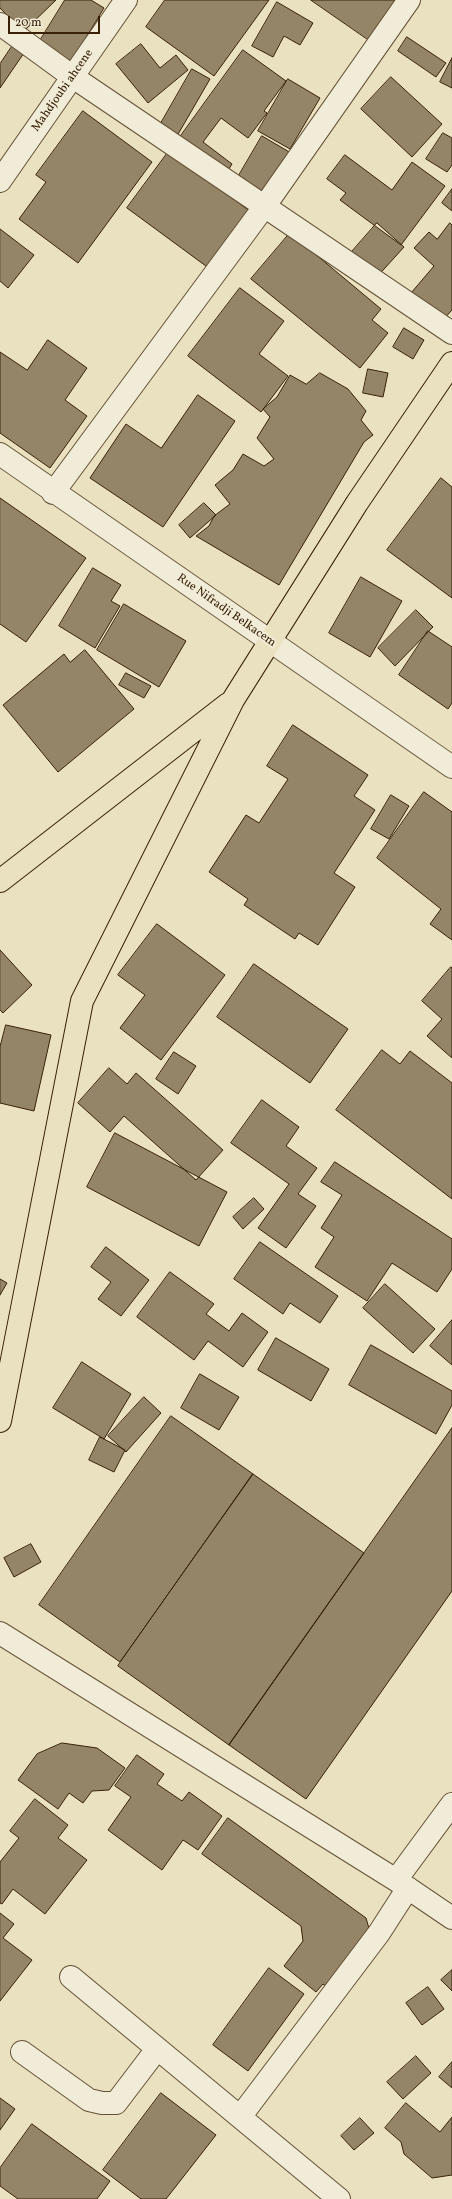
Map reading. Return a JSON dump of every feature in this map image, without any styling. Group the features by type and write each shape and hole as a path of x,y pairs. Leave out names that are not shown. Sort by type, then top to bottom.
{"main road":[{"path":"1,1413 82,1002 233,700 357,503 452,363"},
{"path":"0,881 233,700"}],"street":[{"name":"Mahdjoubi ahcene","path":"0,181 126,0"},
{"path":"54,493 264,207 409,0"},
{"path":"0,24 73,77 452,334"},
{"name":"Rue Nifradji Belkacem","path":"0,454 54,493 452,767"},
{"path":"0,1633 402,1884 452,1918"},
{"path":"240,2118 379,1933 402,1884 452,1804"},
{"path":"71,1977 339,2199"},
{"path":"22,2052 89,2100 102,2103 116,2103 157,2049"}],"building":[{"path":"0,0 56,0 23,32 0,8"},
{"path":"65,0 91,0 104,8 70,64 38,44"},
{"path":"165,0 269,0 214,76 146,27"},
{"path":"311,0 396,0 369,40"},
{"path":"277,2 313,23 300,45 284,36 273,57 252,46"},
{"path":"407,37 446,63 436,77 398,51"},
{"path":"141,44 160,68 176,55 188,70 148,103 116,64"},
{"path":"13,45 24,53 0,88 0,64"},
{"path":"243,50 286,81 264,111 267,113 248,138 221,118 203,142 232,164 227,172 180,137"},
{"path":"452,58 452,88 440,82"},
{"path":"192,69 210,79 177,136 160,125"},
{"path":"391,77 442,124 412,157 361,109"},
{"path":"288,79 320,98 290,149 258,131"},
{"path":"83,111 152,162 78,263 19,219 46,182 36,175"},
{"path":"443,133 452,138 452,165 447,172 426,159"},
{"path":"262,136 291,153 266,194 238,177"},
{"path":"169,151 251,212 210,269 127,208"},
{"path":"345,155 392,190 412,162 445,186 401,245 340,200 346,193 327,179"},
{"path":"452,189 452,211 442,203"},
{"path":"377,223 404,247 375,279 349,255"},
{"path":"450,223 452,225 452,310 443,320 411,293 434,266 414,248 429,232 437,239"},
{"path":"0,229 34,255 8,288 0,281"},
{"path":"290,233 381,309 372,320 388,333 360,368 251,279"},
{"path":"240,288 284,321 259,354 288,376 261,412 188,356"},
{"path":"404,328 424,340 413,359 393,347"},
{"path":"48,340 87,368 65,400 87,416 50,468 0,433 0,352 27,370"},
{"path":"368,369 388,373 383,397 363,393"},
{"path":"320,373 348,389 366,411 361,420 373,435 364,442 279,585 196,536 209,526 214,516 230,504 215,485 233,470 243,454 264,466 274,459 257,438 270,417 263,409 277,397 290,375 306,384"},
{"path":"198,395 235,421 163,527 90,478 126,424 161,448"},
{"path":"441,478 452,487 452,598 387,550"},
{"path":"0,498 86,558 26,642 0,624"},
{"path":"204,503 216,515 190,538 179,525"},
{"path":"93,568 121,585 111,601 120,606 95,648 59,626"},
{"path":"361,577 402,601 370,657 329,633"},
{"path":"124,604 186,641 159,687 97,650"},
{"path":"416,610 433,627 395,666 378,648"},
{"path":"428,631 452,647 452,703 448,709 399,675"},
{"path":"85,650 134,709 58,772 3,705 64,654 70,662"},
{"path":"126,673 151,686 144,698 119,685"},
{"path":"293,725 368,775 354,796 375,810 334,873 355,887 318,945 299,933 295,939 244,905 248,899 209,872 246,815 259,823 288,779 267,766"},
{"path":"424,792 452,812 452,940 430,924 441,909 377,858"},
{"path":"391,795 409,806 389,839 371,829"},
{"path":"157,924 225,975 161,1060 120,1028 145,995 118,975"},
{"path":"0,950 32,985 3,1013 0,1010"},
{"path":"254,964 348,1029 310,1083 217,1017"},
{"path":"451,967 452,1058 427,1036 442,1019 422,1001"},
{"path":"6,1025 51,1035 34,1111 0,1103 0,1047"},
{"path":"382,1050 400,1064 410,1051 452,1083 452,1199 336,1110"},
{"path":"174,1052 196,1066 178,1094 156,1079"},
{"path":"109,1068 127,1084 136,1073 223,1150 196,1180 124,1116 110,1132 78,1103"},
{"path":"262,1100 299,1127 286,1146 317,1168 298,1194 316,1206 286,1248 258,1228 289,1184 231,1143"},
{"path":"115,1133 227,1192 199,1246 87,1187"},
{"path":"335,1162 452,1239 452,1269 437,1292 392,1263 367,1301 315,1267 334,1237 321,1228 342,1195 321,1182"},
{"path":"254,1198 264,1209 243,1229 233,1217"},
{"path":"260,1242 338,1296 320,1323 290,1303 283,1314 234,1279"},
{"path":"106,1247 149,1280 121,1316 98,1299 111,1282 91,1267"},
{"path":"170,1272 214,1304 206,1314 229,1331 242,1313 268,1332 243,1367 208,1341 194,1360 137,1317"},
{"path":"0,1279 7,1283 0,1295"},
{"path":"385,1284 435,1329 413,1353 363,1308"},
{"path":"452,1320 452,1365 430,1346"},
{"path":"276,1338 329,1369 311,1401 258,1370"},
{"path":"371,1345 452,1391 452,1405 436,1434 349,1385"},
{"path":"82,1362 131,1394 104,1439 53,1408"},
{"path":"200,1374 239,1397 219,1430 181,1408"},
{"path":"144,1397 161,1413 126,1452 108,1436"},
{"path":"171,1416 253,1474 120,1662 39,1605"},
{"path":"452,1428 452,1591 306,1799 229,1745"},
{"path":"100,1437 125,1450 114,1472 89,1460"},
{"path":"253,1474 364,1553 229,1745 118,1666"},
{"path":"31,1544 41,1562 14,1577 4,1558"},
{"path":"62,1743 97,1748 125,1768 109,1790 92,1791 83,1803 69,1793 58,1809 18,1780 37,1754"},
{"path":"137,1755 164,1774 157,1784 182,1801 189,1792 222,1816 198,1850 183,1840 162,1870 108,1830 131,1797 115,1786"},
{"path":"35,1799 68,1825 58,1838 87,1860 45,1914 13,1889 2,1904 0,1903 0,1862 19,1838 10,1831"},
{"path":"228,1818 366,1918 370,1932 327,1987 323,1984 316,1992 284,1966 303,1941 301,1926 202,1854"},
{"path":"0,1913 14,1924 3,1938 32,1960 0,2001"},
{"path":"269,1968 304,1994 248,2071 213,2045"},
{"path":"452,1970 452,1991 441,1980"},
{"path":"428,1987 444,2009 422,2025 406,2003"},
{"path":"416,2056 431,2073 403,2099 387,2082"},
{"path":"452,2062 452,2088 439,2077"},
{"path":"161,2093 216,2135 166,2199 141,2199 103,2170"},
{"path":"0,2098 15,2109 0,2130"},
{"path":"406,2103 440,2132 452,2117 452,2175 432,2178 404,2154 401,2142 385,2128"},
{"path":"360,2118 374,2133 354,2150 341,2136"},
{"path":"32,2124 110,2181 97,2199 18,2199 0,2186 0,2168"}]}
